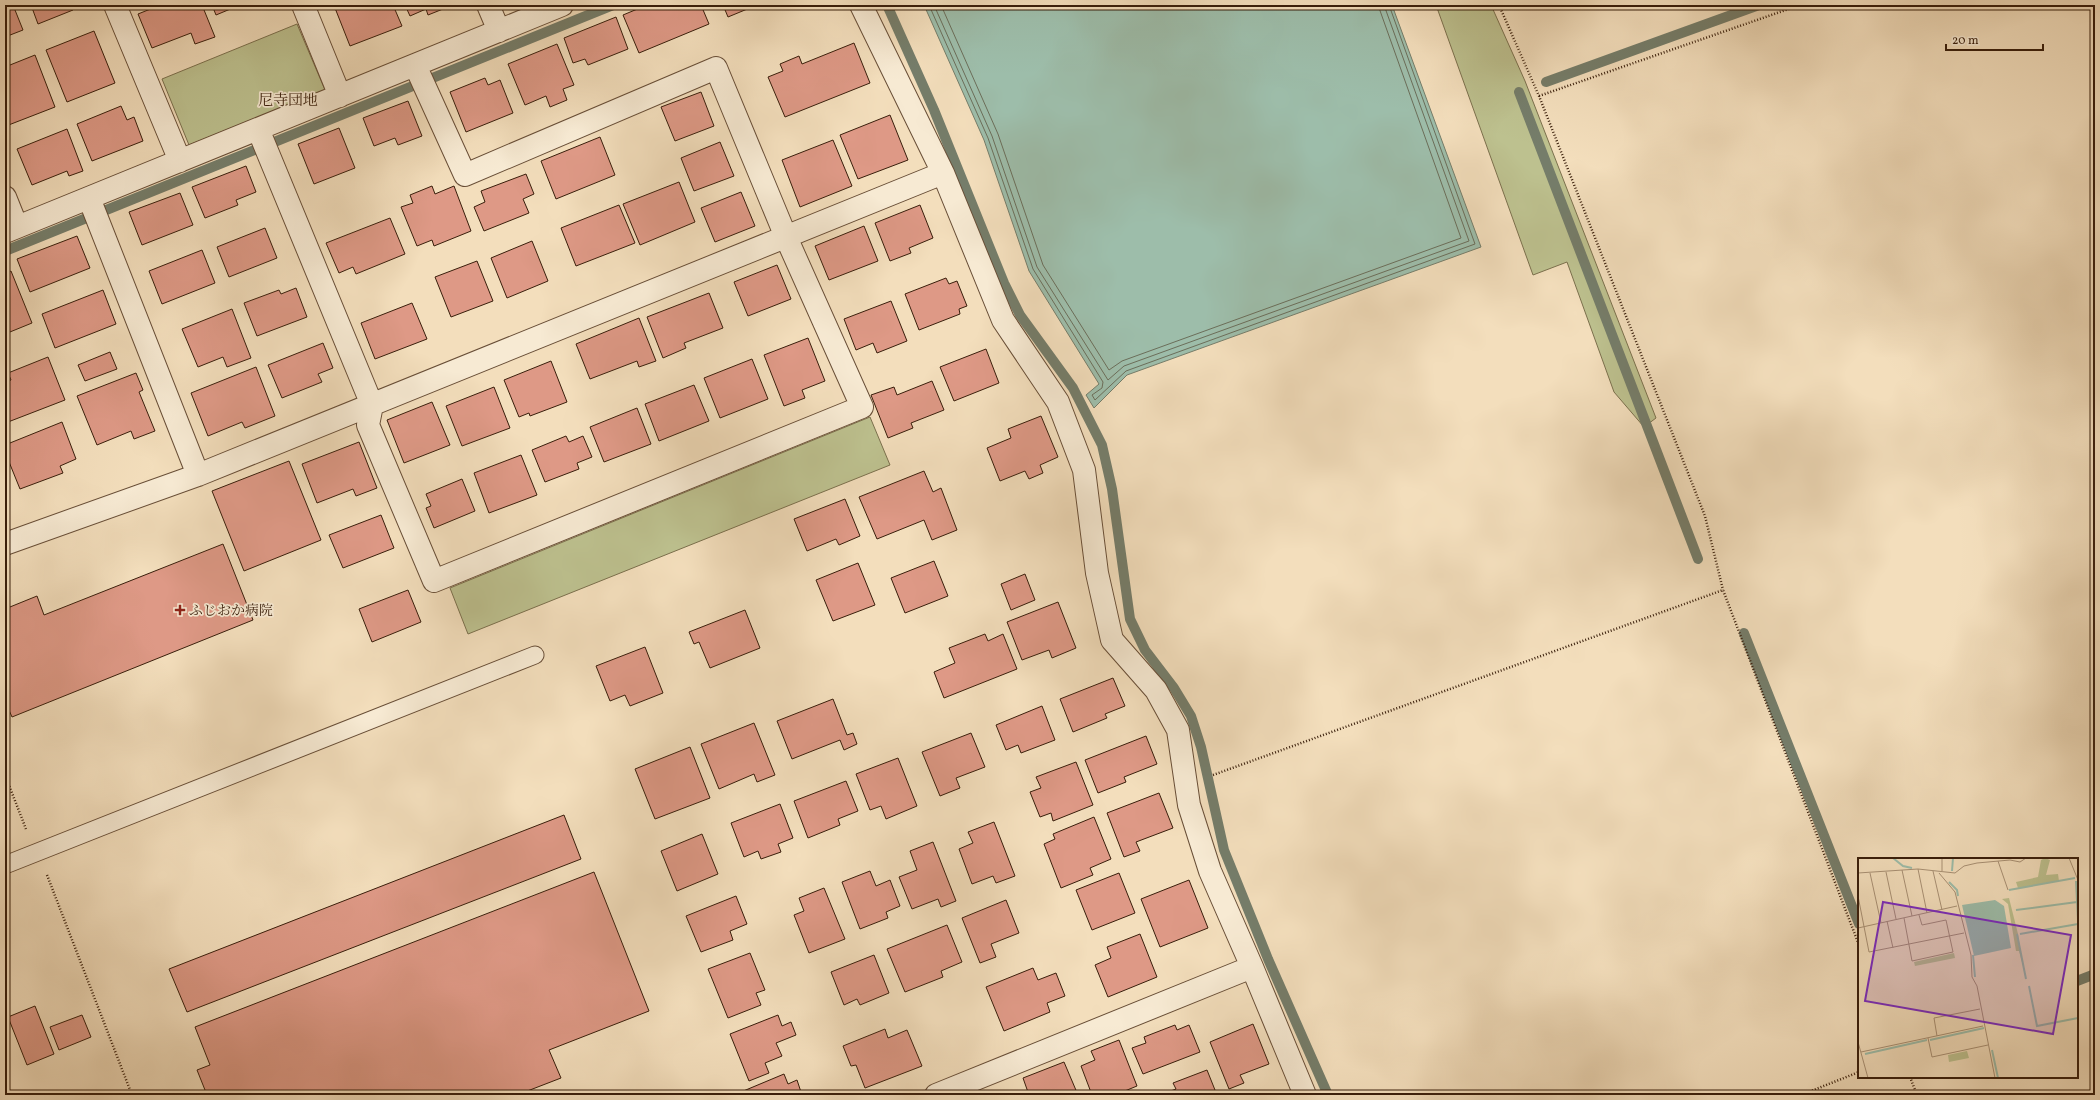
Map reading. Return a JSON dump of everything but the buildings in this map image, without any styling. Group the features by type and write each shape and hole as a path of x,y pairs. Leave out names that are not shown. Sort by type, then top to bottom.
{"street":[{"path":"115,5 180,161"},
{"path":"304,5 340,96"},
{"path":"488,5 499,31"},
{"path":"5,197 11,230 93,209 180,161 263,141 340,96 421,78 499,31 562,5"},
{"path":"861,5 943,173 1003,320 1058,402 1084,470 1097,573 1112,640 1156,690 1178,730 1189,805 1210,871 1305,1095"},
{"path":"263,141 372,404 368,425 434,581 862,408 786,237 716,68 465,175 421,78"},
{"path":"5,544 198,475 943,173"},
{"path":"93,209 198,475"},
{"path":"936,1095 1252,967"}],"lane":[{"path":"5,865 535,655"}],"path":[{"path":"1499,5 1539,96 1706,516 1723,590 1858,942"},
{"path":"1539,96 1800,5"},
{"path":"1220,774 1723,590"},
{"path":"5,775 38,852 132,1095"},
{"path":"1801,1095 1858,1072"},
{"path":"1910,1078 1917,1095"}],"green space":[{"path":"1436,5 1491,5 1525,81 1656,418 1644,427 1614,392 1567,262 1533,275"},
{"path":"297,24 325,90 189,145 162,79"},
{"path":"870,417 890,465 468,634 450,588"}],"water":[{"path":"924,5 1392,5 1481,247 1127,375 1094,408 1086,395 1099,384 1029,271 984,140"}],"waterway":[{"path":"5,251 613,5"},
{"path":"887,5 934,110 1004,283 1020,315 1073,388 1102,445 1112,489 1130,619 1145,650 1174,688 1191,716 1201,747 1224,850 1268,959 1328,1095"},
{"path":"1546,82 1759,5"},
{"path":"1519,92 1698,559"},
{"path":"1744,633 1858,921"},
{"path":"2078,981 2095,974"}],"place":[{"name":"ふじおか病院","path":"180,610"}],"district":[{"name":"尼寺団地","path":"288,100"}]}
